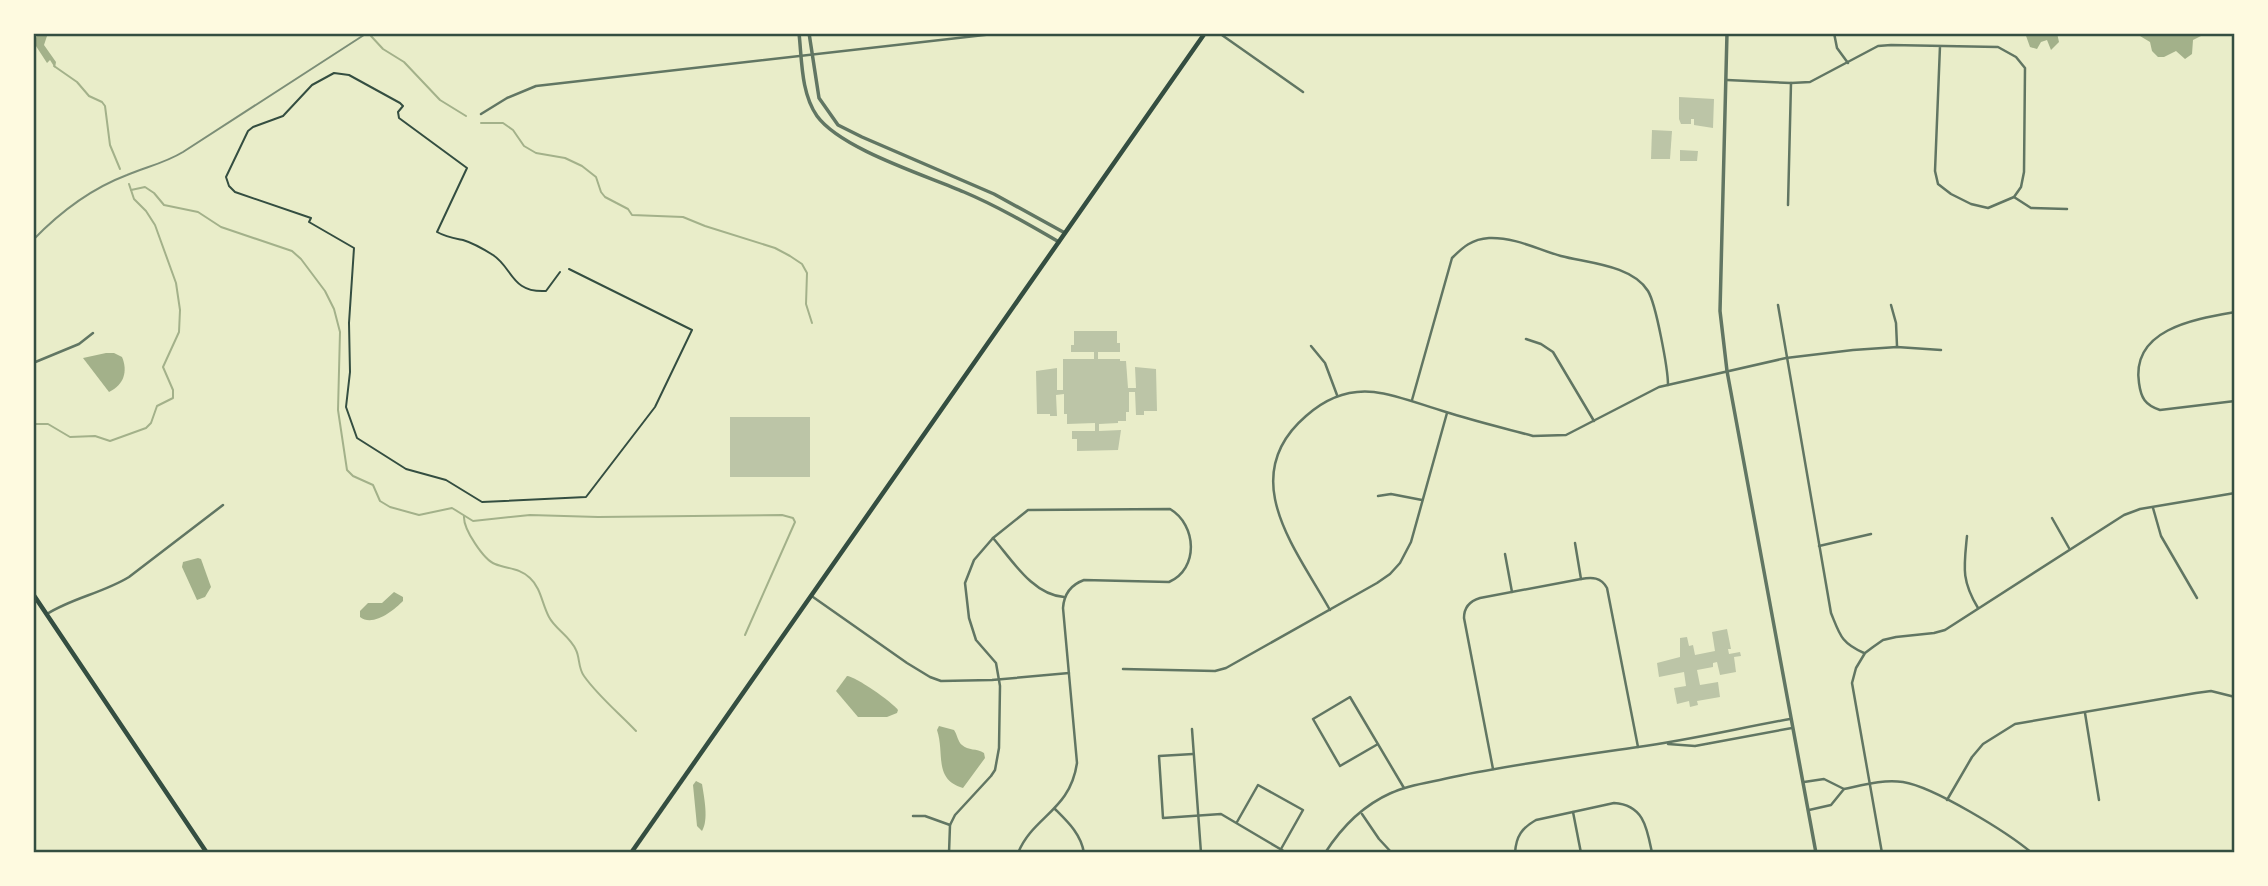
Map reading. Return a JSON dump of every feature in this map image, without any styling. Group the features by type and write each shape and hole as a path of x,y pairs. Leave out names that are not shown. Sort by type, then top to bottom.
{"main road":[{"path":"632,853 1205,33"},
{"path":"33,594 207,853"}],"street":[{"path":"799,33 807,96 817,116 832,132 857,147 994,206 1059,242"},
{"path":"809,33 820,98 838,125 994,194 1065,233"},
{"path":"481,114 507,98 536,86 1002,33"},
{"path":"1219,33 1303,92"},
{"path":"1727,33 1720,311 1727,371 1816,853"},
{"path":"1834,33 1837,48 1847,63"},
{"path":"1726,79 1810,82 1878,46 1940,46 1998,47 2015,57 2025,68 2024,172 2021,187 2014,197 1988,208 1971,204 1938,184 1935,171 1940,46"},
{"path":"1788,205 1791,83"},
{"path":"2014,197 2031,208 2067,209"},
{"path":"1411,401 1452,258 1468,243 1488,238 1510,239 1559,256 1600,264 1620,271 1643,285 1651,297 1657,317 1668,385"},
{"path":"1778,305 1831,613 1842,640 1851,648 1865,653"},
{"path":"1891,305 1896,323 1897,347"},
{"path":"2235,312 2188,320 2147,345 2140,355 2137,370 2141,397 2150,407 2160,410 2235,401"},
{"path":"33,363 79,344 93,333"},
{"path":"1526,339 1553,352 1594,421"},
{"path":"1311,346 1325,363 1337,395"},
{"path":"1330,610 1283,525 1272,491 1278,456 1287,436 1315,408 1337,395 1372,392 1541,436 1566,435 1659,387 1727,371 1786,358 1853,350 1897,347 1941,350"},
{"path":"1123,668 1215,671 1226,668 1390,574 1400,563 1411,542 1447,412"},
{"path":"1882,853 1852,683 1865,653 1883,640 1945,630 2124,515 2140,509 2235,493"},
{"path":"1378,496 1391,494 1422,500"},
{"path":"47,614 129,577 223,505"},
{"path":"2153,508 2161,536 2197,598"},
{"path":"949,853 950,825 955,815 995,770 998,758 1001,718 996,663 976,640 972,630 965,583 974,560 993,538 1028,510 1170,509 1182,516 1189,528 1189,559 1186,571 1178,578 1169,582 1084,580 1072,586 1064,597 1077,763 1072,787 1029,835 1018,853"},
{"path":"2052,518 2069,548"},
{"path":"1819,546 1871,534"},
{"path":"1967,536 1964,577 1978,608"},
{"path":"993,538 1036,586 1045,593 1064,597"},
{"path":"1575,543 1581,579"},
{"path":"1505,554 1511,592"},
{"path":"1493,769 1464,613 1468,604 1474,600 1581,579 1595,578 1606,587 1638,747"},
{"path":"813,597 929,677 954,682 1069,673"},
{"path":"1947,800 1972,757 1983,744 1999,732 2027,721 2196,692 2211,691 2235,697"},
{"path":"1378,744 1340,766 1313,719 1350,697 1378,744 1404,788"},
{"path":"2085,713 2099,800"},
{"path":"1325,853 1338,833 1361,813 1389,793 1404,788 1564,756 1664,743 1792,718"},
{"path":"1664,743 1695,746 1793,727"},
{"path":"1192,729 1201,853"},
{"path":"1193,754 1158,756 1163,818 1216,813 1237,822 1287,853"},
{"path":"1804,782 1824,779 1844,789"},
{"path":"1809,810 1831,805 1844,789 1870,783 1902,782 1923,788 1947,800 2032,853"},
{"path":"1237,822 1258,785 1303,810 1281,849"},
{"path":"1516,853 1516,841 1525,826 1536,820 1614,803 1632,807 1641,814 1647,824 1653,853"},
{"path":"1055,809 1082,841 1084,853"},
{"path":"1573,812 1581,853"},
{"path":"1361,813 1392,853"},
{"path":"913,816 925,816 950,825"}],"path":[{"path":"559,272 546,291 535,291 511,277 497,257 466,241 437,232 467,168 399,118 398,112 403,106 400,103 349,75 334,73 312,85 282,116 248,131 226,177 235,192 311,218 309,222 354,248 349,323 350,372 346,407 356,438 406,469 446,480 482,502 586,497 655,407 692,330 569,269"}],"shaded area":[{"path":"38,33 48,33 44,45 56,62 55,68 50,60 47,63 34,43"},
{"path":"2025,33 2057,33 2059,42 2051,50 2047,40 2041,42 2037,49 2030,47"},
{"path":"2121,33 2205,34 2193,40 2192,54 2185,59 2176,51 2158,57 2152,51 2150,42 2140,36"},
{"path":"106,353 122,357 125,367 121,382 109,392 83,358"},
{"path":"201,559 211,587 205,597 197,600 182,567 183,562"},
{"path":"394,592 403,597 403,601 394,609 377,619 365,620 360,617 360,611 368,603 382,603"},
{"path":"847,676 858,680 881,696 898,710 897,713 887,717 858,717 836,691"},
{"path":"939,726 954,730 964,747 984,753 985,758 963,788 947,779 944,772 937,730"},
{"path":"696,781 702,784 705,802 706,815 702,831 697,826 693,785"}],"building":[{"path":"1679,97 1714,99 1713,128 1694,125 1694,119 1691,119 1691,124 1681,124"},
{"path":"1652,130 1672,131 1670,159 1651,159"},
{"path":"1680,150 1698,151 1697,161 1680,161"},
{"path":"1074,331 1117,331 1120,352 1098,352 1098,359 1126,361 1128,388 1136,388 1135,367 1156,369 1157,411 1144,411 1144,415 1136,415 1135,392 1129,392 1126,421 1099,424 1099,431 1121,430 1118,450 1077,451 1077,439 1072,439 1072,431 1095,431 1095,423 1067,424 1064,394 1056,395 1057,416 1037,414 1036,371 1057,368 1057,390 1063,390 1063,359 1094,359 1094,352 1071,352"},
{"path":"730,417 810,417 810,477 730,477"},
{"path":"1727,629 1731,649 1728,649 1729,654 1740,652 1741,656 1734,657 1736,672 1720,675 1717,662 1713,663 1713,667 1697,670 1700,685 1718,682 1720,697 1697,701 1698,705 1690,707 1689,701 1677,704 1674,688 1686,686 1684,672 1659,677 1657,663 1680,657 1680,638 1687,637 1689,646 1693,645 1695,655 1715,651 1712,632"}],"waterway":[{"path":"371,36 383,49 404,62 440,100 466,116"},
{"path":"54,66 105,106 110,145 120,169"},
{"path":"481,123 503,123 513,130 524,146 536,153 565,158 582,166 596,177 605,197 628,209 632,215 683,217 775,248 790,256 802,264 807,273 806,304 812,323"},
{"path":"33,424 48,424 70,437 95,436 110,441 146,428 151,423 157,406 173,398 173,390 163,367 179,332 180,310 176,283 155,225 134,199 129,184"},
{"path":"131,190 145,187 164,205 198,212 221,227 292,251 301,259 325,291 334,309 340,332 338,410 347,470 353,476 373,485 380,501 390,507 419,515 452,508 473,521 530,515 782,515 793,518 795,522 745,635"},
{"path":"464,516 470,536 485,557 495,564 522,572 534,582 552,621 573,645 584,676 636,731"}],"railway":[{"path":"33,240 65,210 88,194 183,152 367,33"}]}
